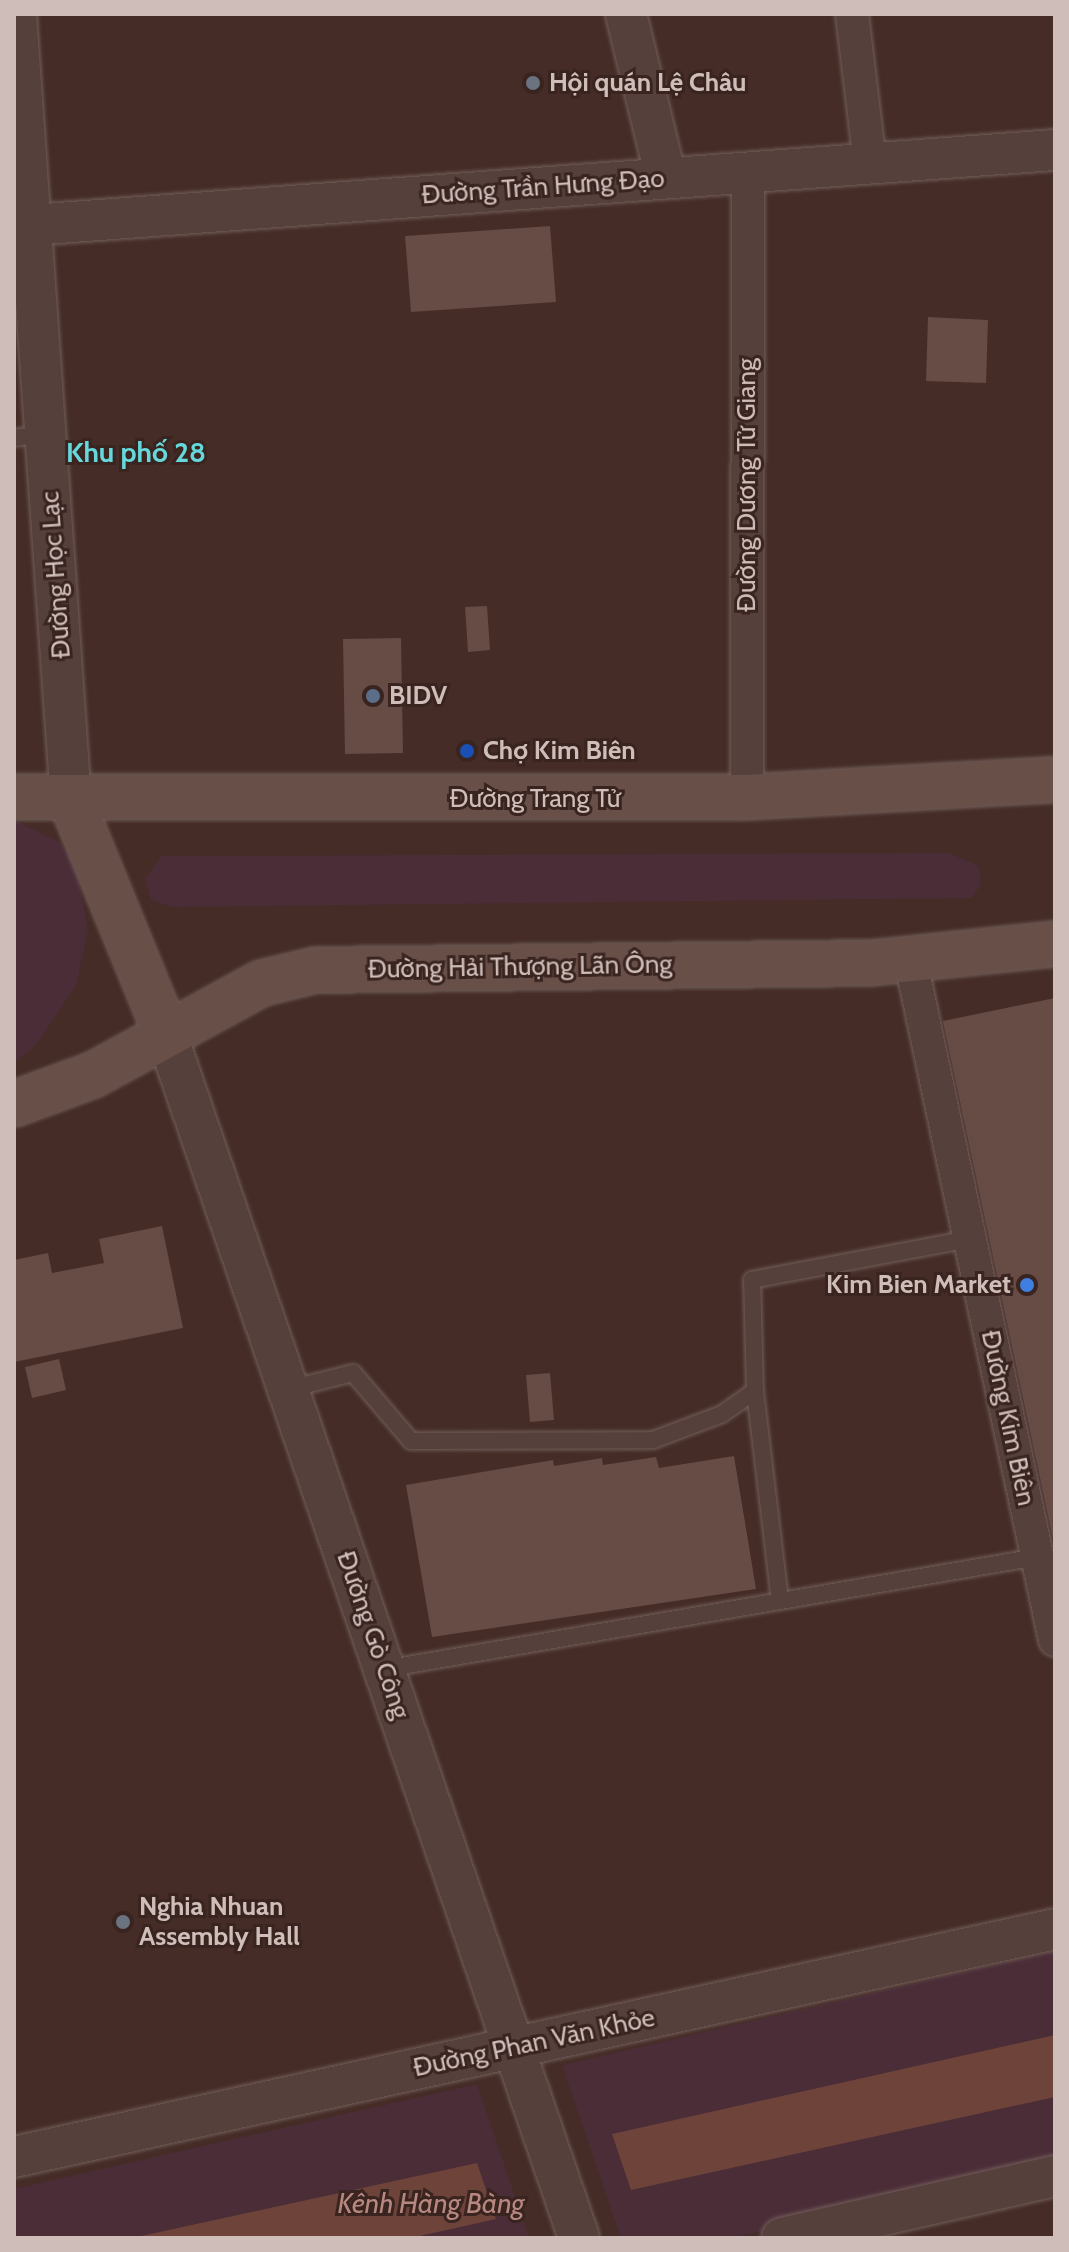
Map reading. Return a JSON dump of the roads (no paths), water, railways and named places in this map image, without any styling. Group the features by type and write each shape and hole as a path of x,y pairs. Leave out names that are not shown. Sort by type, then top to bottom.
{"main road":[{"name":"Đường Trang Tử","path":"14,797 71,800 747,797 1055,780"},
{"path":"71,800 166,1033"},
{"name":"Đường Hải Thượng Lãn Ông","path":"14,1104 93,1075 262,983 316,970 911,962 1055,944"}],"street":[{"name":"Đường Học Lạc","path":"16,14 31,225 30,436 71,800"},
{"path":"626,14 666,178"},
{"path":"852,14 870,163"},
{"name":"Đường Trần Hưng Đạo","path":"31,225 1055,150"},
{"name":"Đường Dương Tử Giang","path":"747,797 748,172"},
{"name":"Đường Kim Biên","path":"911,962 1055,1640"},
{"name":"Đường Gò Công","path":"166,1033 579,2238"},
{"name":"Đường Phan Văn Khỏe","path":"14,2157 1055,1929"},
{"path":"782,2238 1055,2176"}],"lane":[{"path":"780,1601 755,1391 752,1280 970,1239"},
{"path":"289,1389 353,1373 411,1441 653,1440 722,1414 755,1391"},
{"path":"384,1669 1037,1557"}],"water":[{"path":"1055,2035 1055,2097 631,2190 612,2134"},
{"name":"Kênh Hàng Bàng","path":"477,2163 496,2219 411,2238 132,2238"}],"place":[{"name":"Hội quán Lệ Châu","path":"533,83"},
{"name":"BIDV","path":"373,696"},
{"name":"Chợ Kim Biên","path":"467,751"},
{"name":"Kim Bien Market","path":"1027,1285"},
{"name":"Nghia Nhuan Assembly Hall","path":"123,1922"}],"district":[{"name":"Khu phố 28","path":"136,452"}]}
